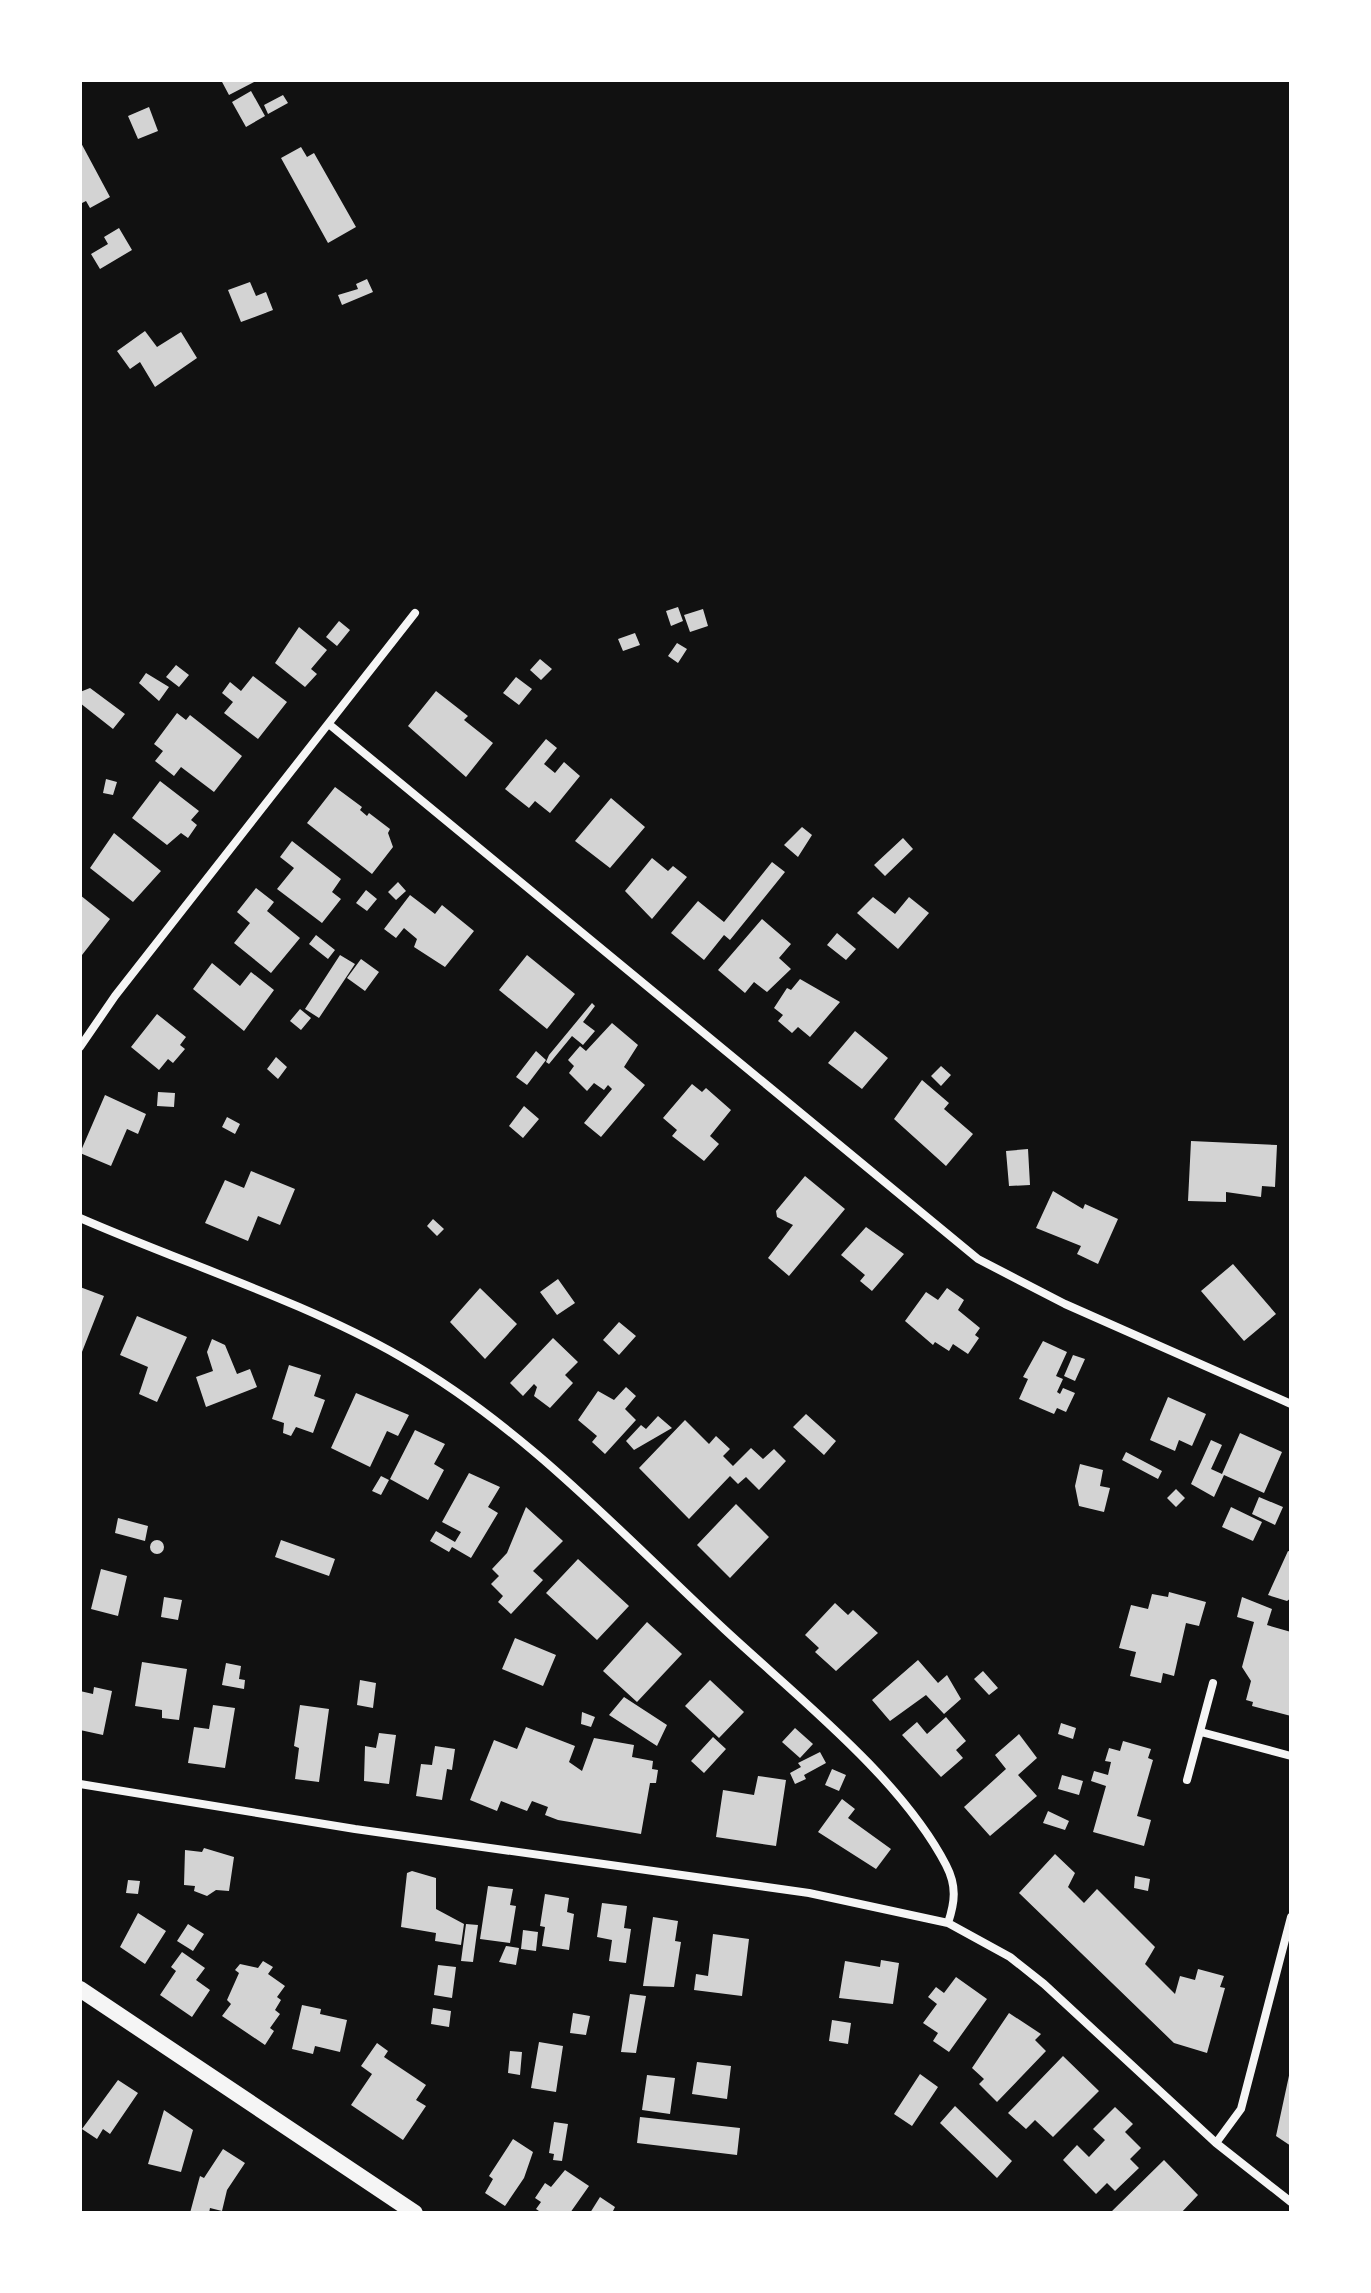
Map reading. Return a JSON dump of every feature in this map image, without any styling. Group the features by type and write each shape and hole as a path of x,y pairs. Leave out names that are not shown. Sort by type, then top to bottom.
{"main road":[{"path":"80,1989 415,2213"}],"street":[{"path":"80,1047 125,983 415,613"},
{"path":"330,725 978,1259 1065,1304 1291,1404"},
{"path":"80,1218 297,1308 399,1356 518,1438 829,1726 910,1810 947,1866 954,1886 956,1900 948,1923"},
{"path":"1187,1780 1213,1683"},
{"path":"1201,1732 1291,1756"},
{"path":"80,1784 370,1831 809,1893 948,1923 1010,1957 1054,1992 1216,2143 1291,2202"},
{"path":"1216,2143 1241,2109 1291,1917"}],"building":[{"path":"221,80 258,80 229,95"},
{"path":"251,91 265,116 246,127 232,102"},
{"path":"283,95 288,103 268,114 264,105"},
{"path":"149,107 158,131 138,139 128,116"},
{"path":"80,141 110,197 90,208 86,201 80,204"},
{"path":"301,147 307,157 314,153 356,227 328,243 281,158"},
{"path":"119,228 132,250 100,269 91,254 108,244 104,237"},
{"path":"367,279 373,292 342,305 338,295 358,289 356,284"},
{"path":"250,282 256,296 266,292 273,310 241,322 228,290"},
{"path":"145,331 157,347 181,332 197,358 155,387 140,362 130,369 117,351"},
{"path":"678,607 683,621 671,626 666,611"},
{"path":"703,609 708,626 690,632 684,615"},
{"path":"339,621 350,630 337,646 326,637"},
{"path":"299,627 327,650 311,669 317,674 305,687 275,663"},
{"path":"635,633 640,645 623,651 618,639"},
{"path":"677,643 687,649 678,663 668,656"},
{"path":"540,659 552,669 541,680 530,670"},
{"path":"176,665 189,675 179,687 166,677"},
{"path":"146,673 169,687 159,701 139,683"},
{"path":"253,676 287,702 258,739 224,713 233,702 222,693 230,682 241,691"},
{"path":"516,677 532,689 519,705 503,693"},
{"path":"90,688 125,714 113,729 80,703 80,692"},
{"path":"436,691 468,716 464,720 493,743 466,777 408,726"},
{"path":"177,713 186,720 190,715 242,756 214,792 181,767 174,776 155,761 163,751 154,744"},
{"path":"546,739 557,748 544,764 555,773 564,762 580,776 550,813 535,801 529,808 505,789"},
{"path":"106,779 117,782 113,795 103,793"},
{"path":"160,781 199,811 191,820 197,825 188,838 181,833 167,845 132,818"},
{"path":"335,787 362,807 360,810 367,816 369,813 390,829 388,833 393,847 372,874 307,823"},
{"path":"611,798 645,827 610,868 575,841"},
{"path":"802,827 812,835 798,857 784,845"},
{"path":"114,833 161,871 133,902 90,868"},
{"path":"903,838 913,849 885,876 874,865"},
{"path":"292,841 341,879 332,892 341,899 322,923 277,889 294,868 280,857"},
{"path":"652,858 668,871 673,866 687,877 652,919 625,891"},
{"path":"772,862 785,872 730,940 724,935 704,960 671,933 698,901 724,922"},
{"path":"398,882 406,891 396,900 388,892"},
{"path":"256,888 274,902 267,911 300,938 271,973 234,943 250,923 237,912"},
{"path":"366,890 377,899 367,911 356,903"},
{"path":"80,895 110,919 82,955 80,953"},
{"path":"410,895 435,914 442,905 474,931 445,967 414,947 417,939 404,928 396,938 384,929"},
{"path":"873,897 895,914 909,897 929,913 898,949 857,913"},
{"path":"762,919 791,944 779,958 791,969 767,992 754,982 745,993 718,970"},
{"path":"837,933 856,949 846,960 827,945"},
{"path":"316,935 335,950 328,959 309,944"},
{"path":"340,955 355,964 319,1018 305,1009"},
{"path":"527,955 575,994 547,1029 499,990"},
{"path":"361,959 379,972 365,991 347,978"},
{"path":"212,963 240,986 251,972 274,990 244,1031 193,989"},
{"path":"800,979 840,1002 810,1037 798,1027 792,1033 778,1021 783,1015 774,1008 787,988 791,990"},
{"path":"592,1003 595,1006 583,1022 595,1031 583,1045 572,1036 549,1064 546,1062 549,1055"},
{"path":"300,1009 311,1018 301,1030 290,1021"},
{"path":"157,1014 186,1037 180,1045 185,1049 173,1063 168,1059 159,1070 131,1047"},
{"path":"612,1023 638,1045 624,1067 645,1085 601,1137 584,1123 612,1089 608,1085 604,1090 594,1083 587,1091 569,1073 574,1066 568,1060 580,1046 586,1051"},
{"path":"855,1031 888,1058 862,1089 828,1063"},
{"path":"536,1051 546,1060 527,1085 516,1077"},
{"path":"276,1057 287,1067 278,1079 267,1069"},
{"path":"941,1066 951,1075 941,1086 931,1076"},
{"path":"922,1080 949,1103 944,1109 973,1134 946,1166 894,1119"},
{"path":"692,1084 702,1092 706,1088 731,1110 710,1136 719,1144 704,1161 672,1136 677,1130 663,1118"},
{"path":"158,1092 175,1093 174,1107 157,1106"},
{"path":"105,1095 146,1114 138,1134 127,1129 111,1166 80,1153"},
{"path":"524,1106 539,1119 523,1138 509,1126"},
{"path":"227,1117 240,1124 235,1134 222,1127"},
{"path":"1191,1141 1277,1145 1275,1187 1262,1186 1261,1197 1226,1192 1226,1202 1188,1201"},
{"path":"1028,1149 1030,1185 1009,1186 1006,1151"},
{"path":"251,1171 295,1189 280,1225 258,1216 248,1241 205,1223 225,1180 244,1188"},
{"path":"805,1176 845,1209 789,1276 768,1258 793,1225 777,1217 776,1211"},
{"path":"1053,1191 1083,1209 1085,1204 1118,1219 1098,1264 1077,1254 1081,1246 1036,1228"},
{"path":"433,1219 444,1229 437,1236 427,1226"},
{"path":"866,1227 904,1254 872,1291 860,1281 865,1275 841,1255"},
{"path":"1233,1264 1276,1314 1244,1341 1201,1291"},
{"path":"558,1279 575,1303 557,1315 540,1292"},
{"path":"80,1287 104,1296 80,1357"},
{"path":"480,1288 517,1324 485,1359 450,1322"},
{"path":"947,1288 964,1300 958,1310 980,1328 975,1335 979,1338 968,1354 953,1344 949,1351 935,1342 933,1345 905,1321 926,1292 938,1300"},
{"path":"137,1316 187,1337 157,1402 139,1394 148,1367 120,1355"},
{"path":"619,1322 636,1336 619,1355 603,1340"},
{"path":"553,1338 578,1362 565,1375 573,1383 550,1408 534,1396 537,1387 534,1384 523,1396 510,1383"},
{"path":"212,1339 225,1345 237,1374 250,1369 257,1387 206,1407 196,1377 213,1371 207,1352"},
{"path":"1043,1341 1067,1352 1056,1376 1063,1379 1057,1392 1060,1394 1063,1388 1075,1393 1066,1412 1057,1408 1054,1414 1019,1399 1028,1379 1023,1377"},
{"path":"1073,1355 1085,1359 1075,1381 1064,1376"},
{"path":"289,1365 321,1375 314,1396 325,1400 313,1433 296,1427 291,1436 283,1433 284,1423 272,1419"},
{"path":"626,1387 636,1396 625,1409 636,1420 605,1454 592,1442 597,1436 578,1420 598,1391 614,1400"},
{"path":"356,1393 409,1415 398,1436 387,1431 370,1467 331,1448"},
{"path":"1168,1397 1206,1414 1192,1446 1179,1440 1175,1451 1150,1440"},
{"path":"806,1414 836,1441 824,1455 793,1427"},
{"path":"658,1416 672,1428 634,1450 626,1441 641,1425 646,1429"},
{"path":"685,1420 709,1444 716,1436 730,1449 723,1456 733,1466 751,1448 763,1459 774,1449 786,1461 759,1490 746,1477 738,1484 730,1476 689,1519 639,1468"},
{"path":"415,1430 445,1444 434,1464 444,1470 428,1500 390,1479"},
{"path":"1240,1433 1282,1452 1264,1493 1224,1475 1214,1497 1191,1484 1211,1440 1222,1445 1211,1469 1222,1474"},
{"path":"1126,1452 1162,1471 1158,1479 1122,1460"},
{"path":"1080,1464 1103,1470 1100,1486 1110,1488 1104,1512 1079,1506 1075,1486"},
{"path":"469,1473 500,1487 488,1507 498,1513 471,1558 452,1547 449,1552 430,1541 436,1531 455,1542 461,1532 442,1522"},
{"path":"381,1476 389,1480 381,1495 372,1491"},
{"path":"1176,1489 1185,1498 1176,1507 1167,1498"},
{"path":"1259,1497 1283,1507 1275,1525 1252,1514"},
{"path":"736,1504 769,1537 730,1578 697,1545"},
{"path":"526,1507 563,1541 533,1571 543,1580 511,1614 498,1602 503,1596 491,1584 499,1576 492,1569 507,1553"},
{"path":"1231,1507 1262,1522 1253,1541 1222,1527"},
{"path":"118,1518 148,1526 145,1541 115,1533"},
{"path":"157,1540 164,1547 157,1554 150,1547"},
{"path":"281,1540 335,1559 329,1576 275,1557"},
{"path":"1288,1551 1291,1552 1291,1598 1287,1601 1268,1595"},
{"path":"578,1559 629,1606 597,1640 546,1593"},
{"path":"101,1569 127,1576 118,1616 91,1609"},
{"path":"1169,1592 1206,1602 1199,1626 1186,1623 1174,1676 1163,1673 1161,1683 1130,1676 1136,1652 1119,1648 1131,1605 1148,1609 1152,1594 1168,1597"},
{"path":"164,1597 182,1600 178,1620 161,1617"},
{"path":"1242,1597 1272,1609 1267,1625 1291,1632 1291,1716 1252,1706 1253,1702 1246,1700 1251,1681 1242,1667 1254,1622 1237,1617"},
{"path":"835,1603 848,1615 853,1610 878,1633 836,1671 815,1652 819,1648 805,1635"},
{"path":"647,1622 682,1654 637,1702 603,1671"},
{"path":"515,1638 556,1655 543,1686 502,1669"},
{"path":"918,1660 938,1683 947,1675 961,1699 944,1714 926,1695 890,1721 872,1700"},
{"path":"142,1662 187,1669 179,1720 162,1718 162,1710 135,1706"},
{"path":"226,1663 241,1666 239,1679 245,1680 244,1689 222,1685"},
{"path":"983,1671 998,1688 989,1695 974,1679"},
{"path":"360,1680 376,1683 373,1708 357,1705"},
{"path":"710,1680 744,1712 719,1738 685,1706"},
{"path":"94,1687 112,1691 103,1735 80,1730 80,1691 93,1694"},
{"path":"624,1697 667,1725 657,1746 609,1715"},
{"path":"213,1705 235,1708 225,1768 188,1763 194,1727 209,1729"},
{"path":"300,1705 329,1709 319,1782 295,1779 299,1748 294,1746"},
{"path":"582,1712 595,1717 591,1727 581,1724"},
{"path":"946,1717 966,1741 956,1750 963,1758 941,1777 902,1735 917,1722 927,1734"},
{"path":"1061,1723 1076,1728 1073,1739 1058,1734"},
{"path":"526,1727 575,1746 569,1762 582,1771 594,1738 634,1745 632,1757 653,1761 652,1769 658,1770 656,1783 650,1783 641,1834 558,1820 545,1815 548,1807 532,1801 527,1811 501,1801 497,1811 470,1800 494,1740 517,1749"},
{"path":"795,1728 813,1744 800,1758 782,1742"},
{"path":"379,1733 396,1735 389,1784 364,1781 365,1746 376,1748"},
{"path":"1019,1734 1037,1758 1018,1775 1037,1796 990,1836 964,1807 1006,1769 995,1755"},
{"path":"713,1737 726,1749 704,1773 691,1761"},
{"path":"1123,1741 1151,1749 1148,1758 1153,1760 1137,1816 1151,1820 1144,1846 1093,1832 1106,1786 1091,1781 1094,1771 1108,1775 1111,1762 1105,1761 1109,1748 1120,1751"},
{"path":"435,1746 455,1749 452,1770 447,1769 442,1800 416,1796 421,1764 432,1765"},
{"path":"820,1752 826,1763 804,1775 806,1779 795,1784 790,1773 801,1767 798,1763"},
{"path":"832,1769 846,1775 839,1791 825,1785"},
{"path":"1062,1775 1083,1781 1079,1795 1058,1789"},
{"path":"758,1776 786,1780 776,1846 716,1837 723,1790 754,1795"},
{"path":"842,1799 855,1809 848,1818 891,1849 876,1869 818,1832"},
{"path":"1048,1811 1069,1821 1065,1830 1043,1823"},
{"path":"204,1848 234,1857 229,1891 216,1890 207,1896 194,1891 195,1886 184,1885 185,1850 202,1852"},
{"path":"1055,1854 1075,1873 1068,1887 1084,1903 1097,1889 1155,1947 1145,1964 1175,1994 1180,1976 1195,1980 1198,1969 1224,1976 1220,1987 1225,1988 1207,2053 1174,2043 1019,1893"},
{"path":"412,1871 436,1878 436,1909 464,1924 461,1945 435,1941 436,1933 401,1927 407,1873"},
{"path":"1135,1876 1150,1879 1148,1891 1134,1888"},
{"path":"128,1880 140,1881 138,1894 126,1893"},
{"path":"488,1886 513,1889 510,1905 516,1906 510,1943 480,1939"},
{"path":"545,1894 569,1898 567,1912 574,1914 569,1950 542,1946 545,1927 540,1926"},
{"path":"602,1903 627,1906 624,1928 631,1929 626,1963 609,1961 612,1940 597,1937"},
{"path":"138,1913 166,1931 145,1964 120,1947"},
{"path":"653,1917 678,1921 675,1941 681,1942 674,1987 643,1986"},
{"path":"188,1924 204,1934 193,1951 177,1941"},
{"path":"466,1924 478,1925 473,1962 461,1961"},
{"path":"523,1930 538,1932 536,1951 521,1949"},
{"path":"713,1934 749,1939 742,1996 694,1990 696,1974 708,1976"},
{"path":"506,1946 519,1948 516,1965 499,1962"},
{"path":"182,1952 205,1968 196,1980 210,1990 192,2017 160,1995 176,1971 171,1967"},
{"path":"881,1960 899,1963 893,2004 839,1998 845,1961 880,1967"},
{"path":"263,1961 273,1967 268,1974 285,1986 277,1997 281,2000 275,2010 280,2014 270,2028 274,2031 265,2045 222,2016 231,2004 227,2000 239,1973 235,1970 240,1964 258,1968"},
{"path":"438,1965 456,1967 452,1998 434,1995"},
{"path":"956,1977 987,1999 949,2052 933,2041 938,2033 923,2023 937,2004 928,1997 936,1987 944,1993"},
{"path":"630,1994 646,1996 636,2053 621,2052"},
{"path":"302,2005 321,2009 320,2014 347,2020 340,2052 315,2046 313,2054 292,2049"},
{"path":"433,2008 451,2011 449,2027 431,2024"},
{"path":"573,2013 590,2016 586,2035 570,2033"},
{"path":"1009,2013 1041,2034 1035,2040 1046,2051 997,2102 979,2084 984,2079 972,2068"},
{"path":"832,2020 851,2023 848,2044 829,2041"},
{"path":"539,2042 563,2046 556,2092 531,2088"},
{"path":"377,2043 388,2051 384,2057 426,2085 416,2100 426,2106 403,2140 351,2105 372,2074 361,2066"},
{"path":"510,2051 522,2052 520,2075 508,2073"},
{"path":"1063,2056 1099,2091 1053,2137 1035,2120 1026,2129 1008,2113"},
{"path":"697,2062 731,2066 727,2099 692,2094"},
{"path":"1291,2071 1291,2146 1276,2136"},
{"path":"920,2074 938,2087 912,2126 894,2114"},
{"path":"647,2075 675,2078 670,2114 642,2110"},
{"path":"118,2080 138,2093 110,2134 103,2129 97,2139 82,2129"},
{"path":"955,2106 1012,2161 997,2178 940,2123"},
{"path":"1115,2107 1133,2124 1125,2132 1141,2148 1130,2159 1139,2168 1115,2191 1107,2183 1096,2194 1063,2160 1077,2145 1089,2157 1105,2140 1093,2129"},
{"path":"164,2110 193,2130 181,2172 148,2164"},
{"path":"640,2117 740,2128 737,2155 637,2143"},
{"path":"554,2122 568,2124 562,2161 553,2160 554,2154 549,2153"},
{"path":"513,2139 533,2152 524,2178 505,2206 485,2193 493,2179 489,2176"},
{"path":"223,2149 245,2163 227,2190 222,2211 210,2208 209,2213 190,2213 200,2176 204,2178"},
{"path":"1164,2160 1198,2195 1181,2213 1110,2213"},
{"path":"565,2170 589,2186 570,2213 542,2213 536,2209 541,2202 535,2198 545,2183 551,2187"},
{"path":"600,2197 615,2207 612,2213 590,2213"}]}
